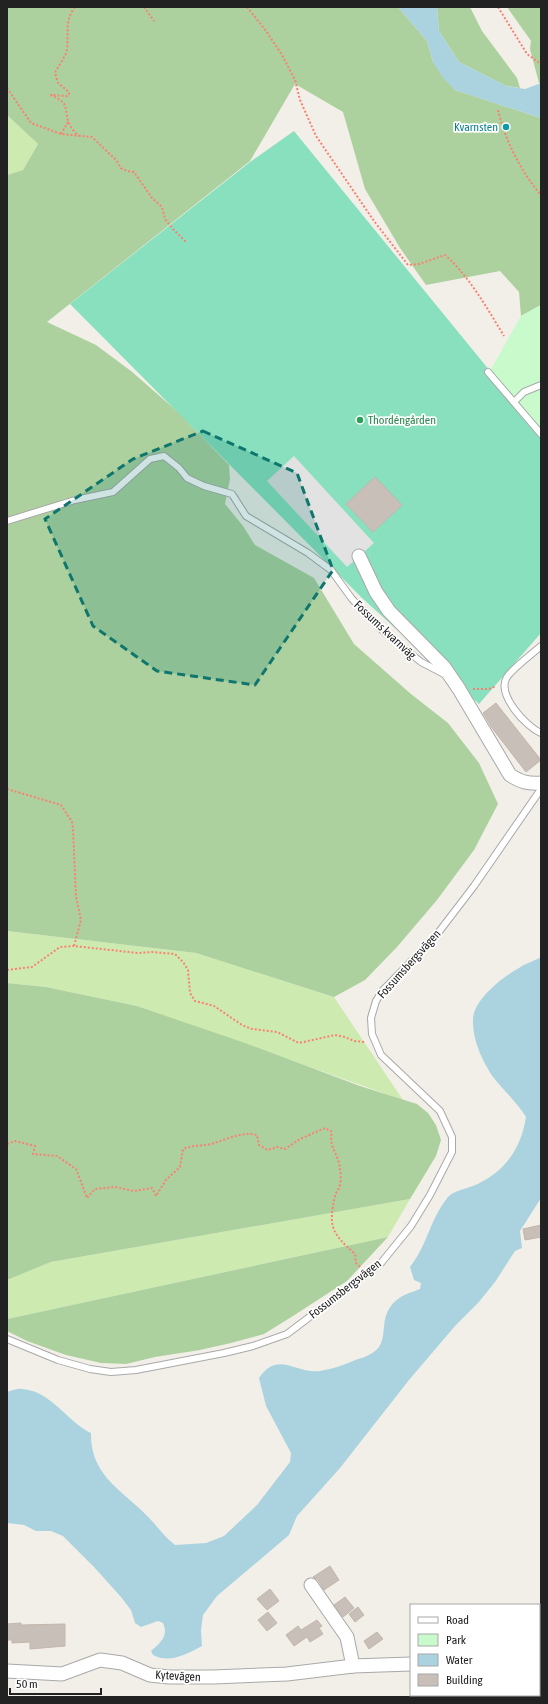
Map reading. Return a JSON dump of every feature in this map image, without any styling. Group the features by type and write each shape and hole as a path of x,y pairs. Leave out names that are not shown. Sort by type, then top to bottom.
{"street":[{"path":"359,556 376,592 389,610 439,661 450,676"},
{"name":"Fossums kvarnväg","path":"450,676 510,775 520,782 531,784 541,783"},
{"path":"311,1585 347,1637 353,1666"},
{"name":"Kytevägen","path":"7,1671 62,1674 100,1660 122,1664 150,1675 169,1677 213,1677 287,1674 353,1666 410,1664"}],"lane":[{"path":"488,372 541,434"},
{"path":"514,402 524,392 541,385"},
{"name":"Fossums kvarnväg","path":"7,521 75,500 113,492 150,459 164,456 179,468 187,478 204,486 232,494 246,516 308,553 331,570 352,599 384,631 421,662 450,676"},
{"path":"541,646 506,677 505,685 508,699 519,716 532,729 541,733"},
{"name":"Fossumsbergsvägen","path":"7,1338 58,1360 90,1369 111,1372 136,1370 224,1353 254,1346 287,1334 381,1263 411,1226 430,1195 452,1152 452,1137 440,1111 381,1055 375,1040 371,1018 376,1001 383,990 435,937 474,886 541,789"}],"path":[{"path":"75,7 68,17 67,49 55,73 58,83 69,92 69,94 67,96 51,95 66,104 68,122 79,137"},
{"path":"144,7 154,21"},
{"path":"247,7 266,31 282,55 295,80 300,100 316,136 374,221 408,265 419,264 445,255 453,262 476,293 504,336"},
{"path":"498,7 527,54 541,64"},
{"path":"7,88 31,123 61,134 79,137 92,137 116,160 121,168 134,172 152,198 162,207 165,219 186,242"},
{"path":"498,110 501,125 514,153 525,174 541,195"},
{"path":"61,134 68,122"},
{"path":"459,689 489,689 498,685 506,677"},
{"path":"7,789 61,804 72,822 74,829 76,897 81,920 74,946"},
{"path":"7,970 32,967 60,947 74,946 138,953 152,952 175,954 184,962 188,970 190,993 195,1001 214,1006 242,1025 252,1029 277,1032 299,1043 335,1035 361,1042 375,1040"},
{"path":"7,1144 15,1141 30,1144 35,1146 33,1154 57,1156 76,1169 87,1198 95,1189 114,1187 134,1191 152,1188 156,1196 166,1180 180,1167 184,1149 194,1144 202,1146 248,1133 257,1135 260,1145 268,1150 277,1147 285,1149 315,1131 325,1128 332,1132 330,1140 340,1168 339,1187 335,1195 332,1211 333,1229 342,1242 355,1254 356,1263 362,1269 371,1268 381,1263"}],"highlighted area":[{"path":"203,431 297,473 333,570 255,685 157,671 93,626 45,519 133,459"}],"green space":[{"path":"7,7 398,7 427,41 433,62 455,90 541,118 541,305 521,316 519,292 500,271 426,285 400,248 365,189 343,112 295,84 250,161 47,322 96,345 131,371 178,412 229,465 230,479 225,504 243,526 255,545 314,578 354,644 411,694 448,723 479,763 498,804 474,850 437,900 397,947 365,980 334,997 196,953 7,931 7,175 23,170 38,144 7,115"},
{"path":"437,7 470,7 482,31 517,78 520,88 506,86 459,62 439,31"},
{"path":"507,7 541,7 541,83 539,83 530,49 531,41"},
{"path":"7,115 38,144 23,170 7,175"},
{"name":"Thordéngården","path":"294,131 490,371 541,429 541,633 479,704 362,598 70,304 250,162"},
{"path":"541,305 541,429 490,371 521,316"},
{"path":"7,931 196,953 334,997 403,1100 137,1006 46,987 7,983"},
{"path":"7,983 46,987 137,1006 245,1043 360,1086 417,1104 428,1113 436,1125 441,1140 436,1156 410,1199 51,1262 7,1280"},
{"path":"410,1199 388,1237 7,1319 7,1280 51,1262"},
{"path":"388,1237 347,1281 264,1334 231,1343 126,1364 101,1363 66,1355 27,1341 7,1331 7,1319"}],"shaded area":[{"path":"294,456 374,543 347,567 267,481"}],"water":[{"path":"398,7 437,7 439,31 459,62 506,86 525,89 541,83 541,118 455,90 443,78 433,62 427,41"},
{"path":"541,957 541,1198 520,1231 522,1248 515,1251 495,1282 478,1303 455,1326 409,1380 340,1468 297,1516 289,1535 217,1596 203,1615 201,1630 202,1646 178,1657 165,1659 153,1655 151,1651 163,1639 165,1628 163,1623 158,1621 141,1627 135,1623 131,1610 121,1597 63,1536 51,1531 36,1531 24,1525 7,1523 7,1392 20,1389 33,1391 42,1395 51,1401 74,1422 91,1433 92,1449 96,1462 103,1473 111,1483 142,1511 175,1545 206,1543 224,1536 257,1505 290,1462 291,1453 266,1406 259,1378 266,1370 280,1364 311,1371 320,1371 335,1368 364,1357 377,1349 382,1342 384,1324 388,1311 392,1305 403,1296 420,1289 421,1283 414,1280 410,1267 421,1250 442,1205 453,1193 473,1186 493,1175 502,1168 515,1150 524,1129 526,1117 519,1106 493,1077 485,1064 478,1050 474,1034 473,1019 478,1004 490,989 512,972"}],"building":[{"path":"375,477 402,505 373,532 346,504"},
{"path":"496,703 541,760 526,772 492,728 483,713"},
{"path":"541,1225 541,1237 525,1240 523,1229"},
{"path":"330,1566 339,1580 324,1590 318,1580 313,1577"},
{"path":"270,1589 279,1601 267,1610 257,1599"},
{"path":"345,1597 354,1608 343,1617 334,1605"},
{"path":"358,1607 364,1615 355,1622 349,1614"},
{"path":"268,1612 277,1623 267,1631 258,1620"},
{"path":"317,1620 322,1626 319,1628 323,1634 310,1642 307,1637 294,1646 286,1635 298,1626 301,1630"},
{"path":"21,1623 21,1625 65,1624 65,1646 30,1649 30,1642 12,1643 12,1640 7,1640 7,1624"},
{"path":"377,1632 383,1639 369,1649 364,1641"}],"place":[{"name":"Kvarnsten","path":"506,127"},
{"name":"Thordéngården","path":"360,420"}]}
